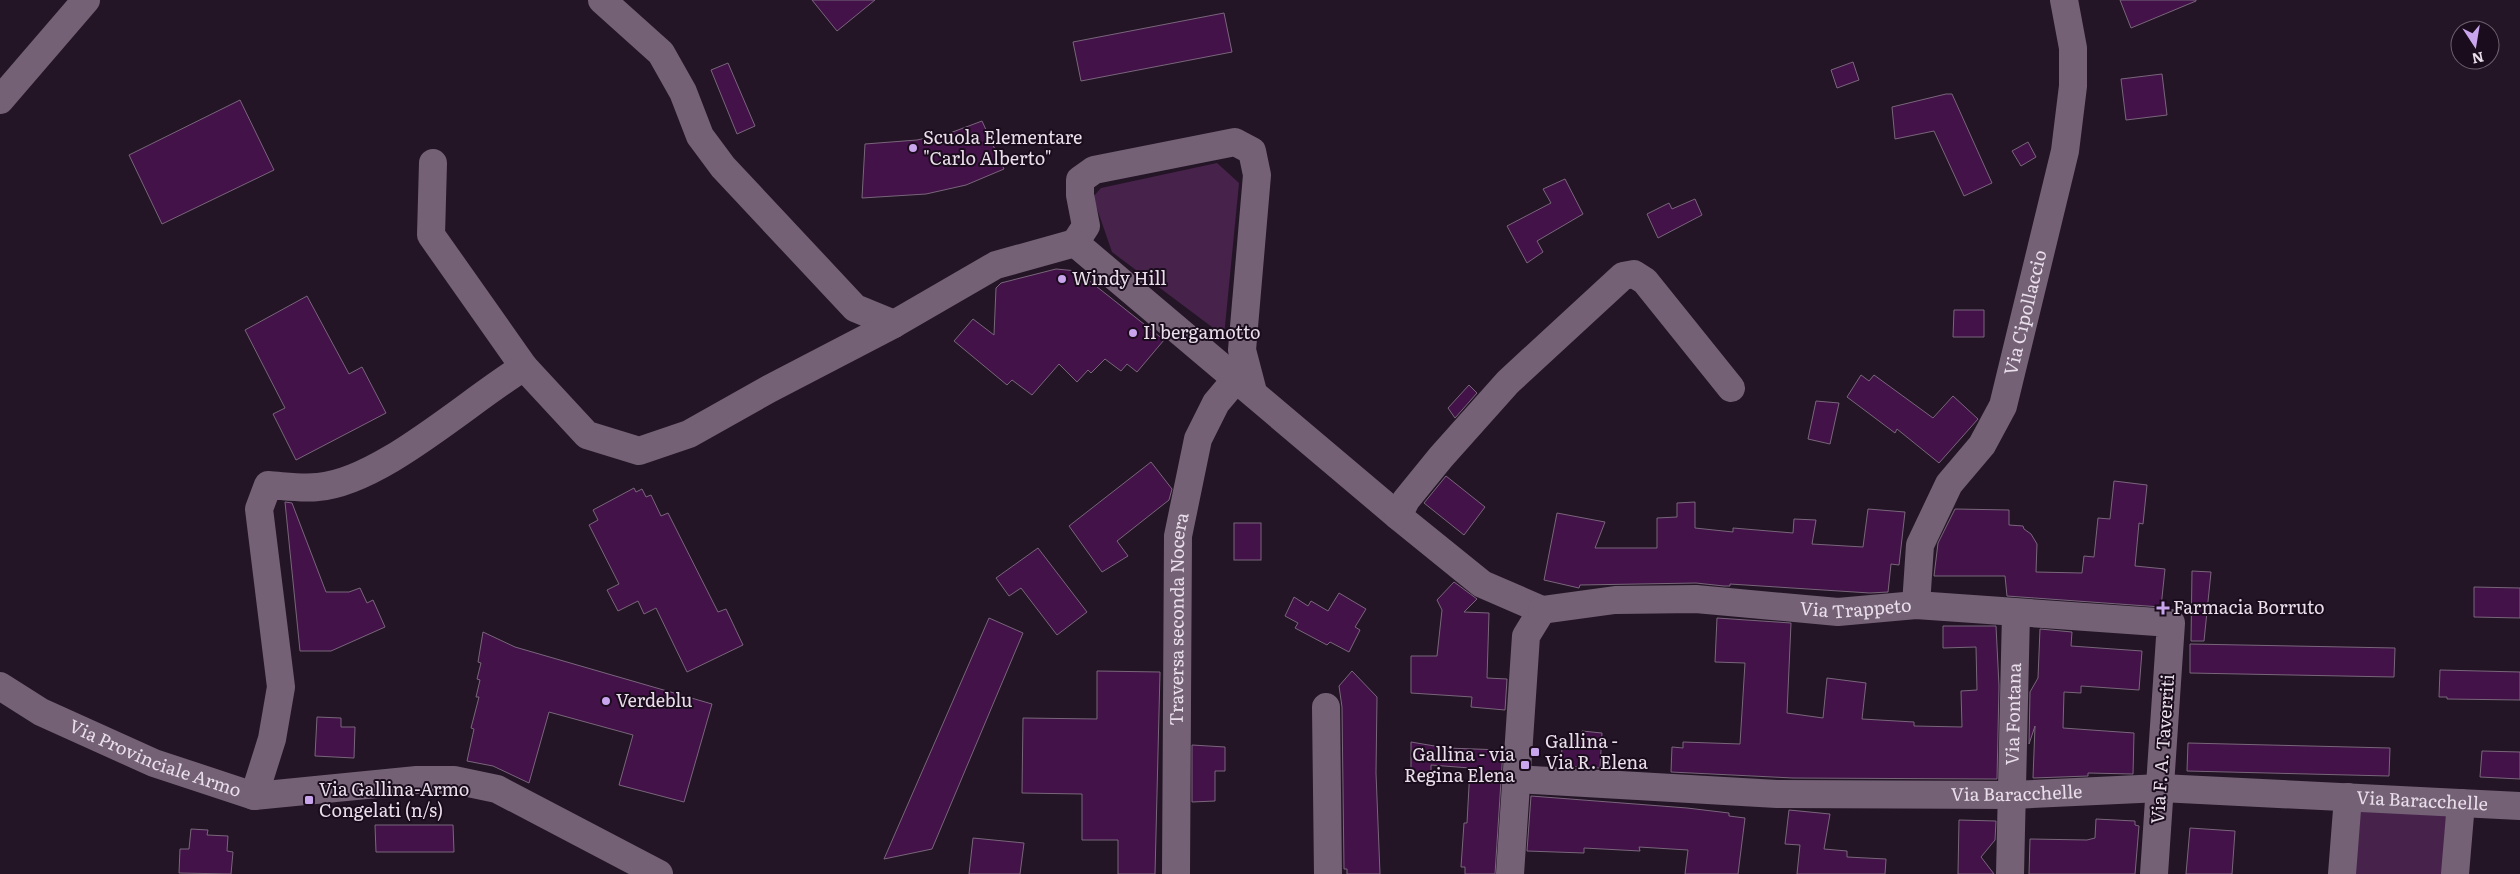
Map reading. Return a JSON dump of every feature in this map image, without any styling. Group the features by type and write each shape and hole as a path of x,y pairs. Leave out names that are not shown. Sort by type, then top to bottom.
{"street":[{"path":"0,100 86,0"},
{"path":"602,0 661,53 683,92 700,136 723,168 856,308 894,324"},
{"name":"Via Cipollaccio","path":"1916,605 1920,545 1949,484 1982,445 2003,406 2065,151 2073,86 2073,48 2064,0"},
{"path":"433,162 431,234 524,367 587,434 639,451 690,434 769,388 894,324 996,265 1075,243 1086,226 1080,195 1080,180 1094,170 1235,142 1252,150 1257,175 1242,350 1245,385"},
{"path":"1075,243 1398,516 1482,584 1542,610 1526,636 1510,874"},
{"path":"1398,516 1406,500 1508,382 1623,276 1634,274 1645,280 1731,388"},
{"path":"254,796 272,739 281,687 259,508 268,485 318,488 362,476 414,444 497,383 524,367"},
{"name":"Traversa seconda Nocera","path":"1176,874 1178,536 1198,439 1216,403 1245,385"},
{"name":"Via Trappeto","path":"1542,610 1614,600 1696,599 1838,612 1916,605 2171,623"},
{"name":"Via Fontana","path":"2010,874 2014,795 2016,613"},
{"name":"Via F. A. Taverriti","path":"2154,874 2171,623"},
{"name":"Via Provinciale Armo","path":"0,686 41,712 154,763 254,796 417,780 454,780 496,789 659,874"},
{"path":"1326,707 1328,874"},
{"name":"Via Baracchelle","path":"1515,779 1776,794 2014,795 2161,788 2520,806"},
{"path":"2342,874 2348,797"},
{"path":"2455,874 2461,803"}],"shaded area":[{"path":"1217,163 1239,183 1224,336 1112,252 1093,197 1101,188"},
{"path":"2356,803 2454,808 2449,874 2350,874"}],"building":[{"path":"812,0 875,0 837,31"},
{"path":"2120,0 2196,0 2196,1 2131,28"},
{"path":"1224,13 1232,52 1081,81 1073,42"},
{"path":"1853,62 1859,80 1837,88 1831,70"},
{"path":"728,63 755,126 737,134 711,70"},
{"path":"2162,74 2167,115 2126,120 2121,79"},
{"path":"1952,94 1992,183 1964,196 1934,131 1895,139 1892,107"},
{"path":"240,100 274,170 162,224 129,155"},
{"path":"982,121 1004,169 966,185 926,194 862,198 865,144 917,140 950,133"},
{"path":"2028,142 2036,157 2021,166 2012,151"},
{"path":"1565,179 1583,214 1537,241 1543,252 1527,263 1507,226 1551,203 1543,189"},
{"path":"1695,199 1702,215 1658,238 1647,214 1669,203 1672,209"},
{"path":"1056,269 1077,271 1164,340 1137,372 1127,364 1121,371 1105,359 1091,373 1088,370 1077,382 1059,364 1032,395 1012,380 1007,385 954,341 973,319 994,335 996,288 1001,283"},
{"path":"307,296 349,374 362,367 386,413 296,460 273,414 285,408 245,330"},
{"path":"1954,310 1984,310 1984,337 1953,337"},
{"path":"1861,375 1869,381 1874,375 1933,418 1953,396 1978,419 1939,463 1897,429 1895,433 1847,397"},
{"path":"1469,385 1477,393 1455,418 1448,408"},
{"path":"1816,401 1839,403 1830,444 1808,439"},
{"path":"1151,462 1172,489 1169,500 1117,541 1128,556 1102,572 1069,526"},
{"path":"1446,476 1485,507 1464,535 1424,503"},
{"path":"2114,481 2147,485 2143,524 2139,523 2135,566 2165,569 2161,607 2007,596 2005,576 1934,576 1938,543 1955,509 2009,510 2009,525 2023,526 2037,544 2036,572 2082,573 2084,556 2094,557 2098,518 2110,519"},
{"path":"634,488 636,492 642,489 646,497 651,495 661,516 668,513 718,612 726,609 743,645 687,672 656,608 644,614 638,601 618,611 607,590 619,584 589,525 598,520 593,510"},
{"path":"285,502 292,503 326,592 349,592 360,588 367,603 373,600 385,627 331,651 300,651"},
{"path":"1695,502 1695,528 1733,532 1733,528 1793,533 1794,519 1816,520 1812,544 1863,547 1868,509 1905,512 1899,565 1891,564 1888,592 1870,593 1696,583 1580,585 1579,588 1544,580 1557,513 1605,522 1595,548 1657,548 1657,518 1677,517 1677,503"},
{"path":"1234,523 1261,523 1261,560 1234,560"},
{"path":"1038,548 1087,612 1057,635 1021,588 1009,596 996,578"},
{"path":"2192,571 2211,572 2204,641 2191,641"},
{"path":"1454,582 1477,599 1464,612 1489,613 1487,678 1507,679 1505,710 1471,707 1472,697 1411,693 1411,656 1437,656 1442,610 1437,600"},
{"path":"2474,587 2520,588 2520,618 2474,617"},
{"path":"1339,593 1366,609 1355,627 1360,630 1349,652 1330,642 1327,645 1295,628 1298,623 1285,616 1294,597 1308,606 1311,601 1328,611"},
{"path":"989,618 1023,633 932,849 884,859"},
{"path":"1717,618 1791,623 1787,713 1823,718 1827,678 1866,683 1862,719 1914,722 1914,726 1962,727 1961,691 1977,690 1976,647 1943,648 1943,626 1996,626 1999,686 1997,779 1793,778 1671,772 1672,747 1683,748 1683,742 1740,744 1745,663 1715,662"},
{"path":"2040,629 2072,632 2071,646 2142,651 2139,690 2081,686 2081,693 2064,692 2063,728 2134,733 2133,774 2088,773 2088,776 2033,778 2035,726 2029,744 2030,692 2038,678"},
{"path":"483,632 515,647 712,704 684,802 619,785 633,735 549,712 529,783 493,766 467,761 474,729 471,728 479,697 476,697 480,680 477,679 481,663 478,662"},
{"path":"2190,644 2395,648 2394,677 2190,673"},
{"path":"2440,670 2520,672 2520,700 2447,699 2447,697 2439,697"},
{"path":"1097,671 1160,672 1155,874 1118,874 1118,840 1082,840 1082,794 1022,793 1023,718 1097,719"},
{"path":"1352,671 1377,697 1376,773 1380,874 1347,874 1347,869 1344,869 1342,707 1339,686"},
{"path":"317,717 341,718 341,727 355,727 354,758 315,756"},
{"path":"1582,731 1602,733 1600,768 1561,766 1562,747 1570,748 1570,740 1581,741"},
{"path":"1411,742 1446,748 1503,750 1495,874 1465,874 1465,867 1461,867 1464,823 1467,823 1470,768 1431,765 1431,783 1411,781"},
{"path":"2188,743 2390,748 2389,776 2187,771"},
{"path":"1192,745 1225,747 1225,771 1215,771 1215,801 1192,802"},
{"path":"2482,751 2520,752 2520,779 2480,777"},
{"path":"1531,796 1687,808 1729,813 1729,816 1745,818 1738,874 1685,874 1688,850 1639,847 1640,851 1584,848 1584,853 1527,851"},
{"path":"1789,810 1830,814 1824,849 1847,851 1847,857 1886,859 1885,874 1797,874 1800,845 1785,844"},
{"path":"2096,819 2135,821 2135,825 2139,826 2135,874 2029,874 2030,839 2087,840 2095,838"},
{"path":"1959,820 1996,821 1995,840 1981,857 1994,874 1958,874"},
{"path":"375,825 453,825 454,852 376,852"},
{"path":"2190,828 2235,831 2232,874 2186,874"},
{"path":"191,829 208,830 207,835 228,836 227,851 233,852 231,874 179,873 180,849 189,849"},
{"path":"973,838 1024,843 1020,874 969,874"}],"place":[{"name":"Scuola Elementare \"Carlo Alberto\"","path":"913,148"},
{"name":"Windy Hill","path":"1062,279"},
{"name":"Il bergamotto","path":"1133,333"},
{"name":"Farmacia Borruto","path":"2163,608"},
{"name":"Verdeblu","path":"606,701"},
{"name":"Gallina - Via R. Elena","path":"1535,752"},
{"name":"Gallina - via Regina Elena","path":"1525,765"},
{"name":"Via Gallina-Armo Congelati (n/s)","path":"309,800"}]}
